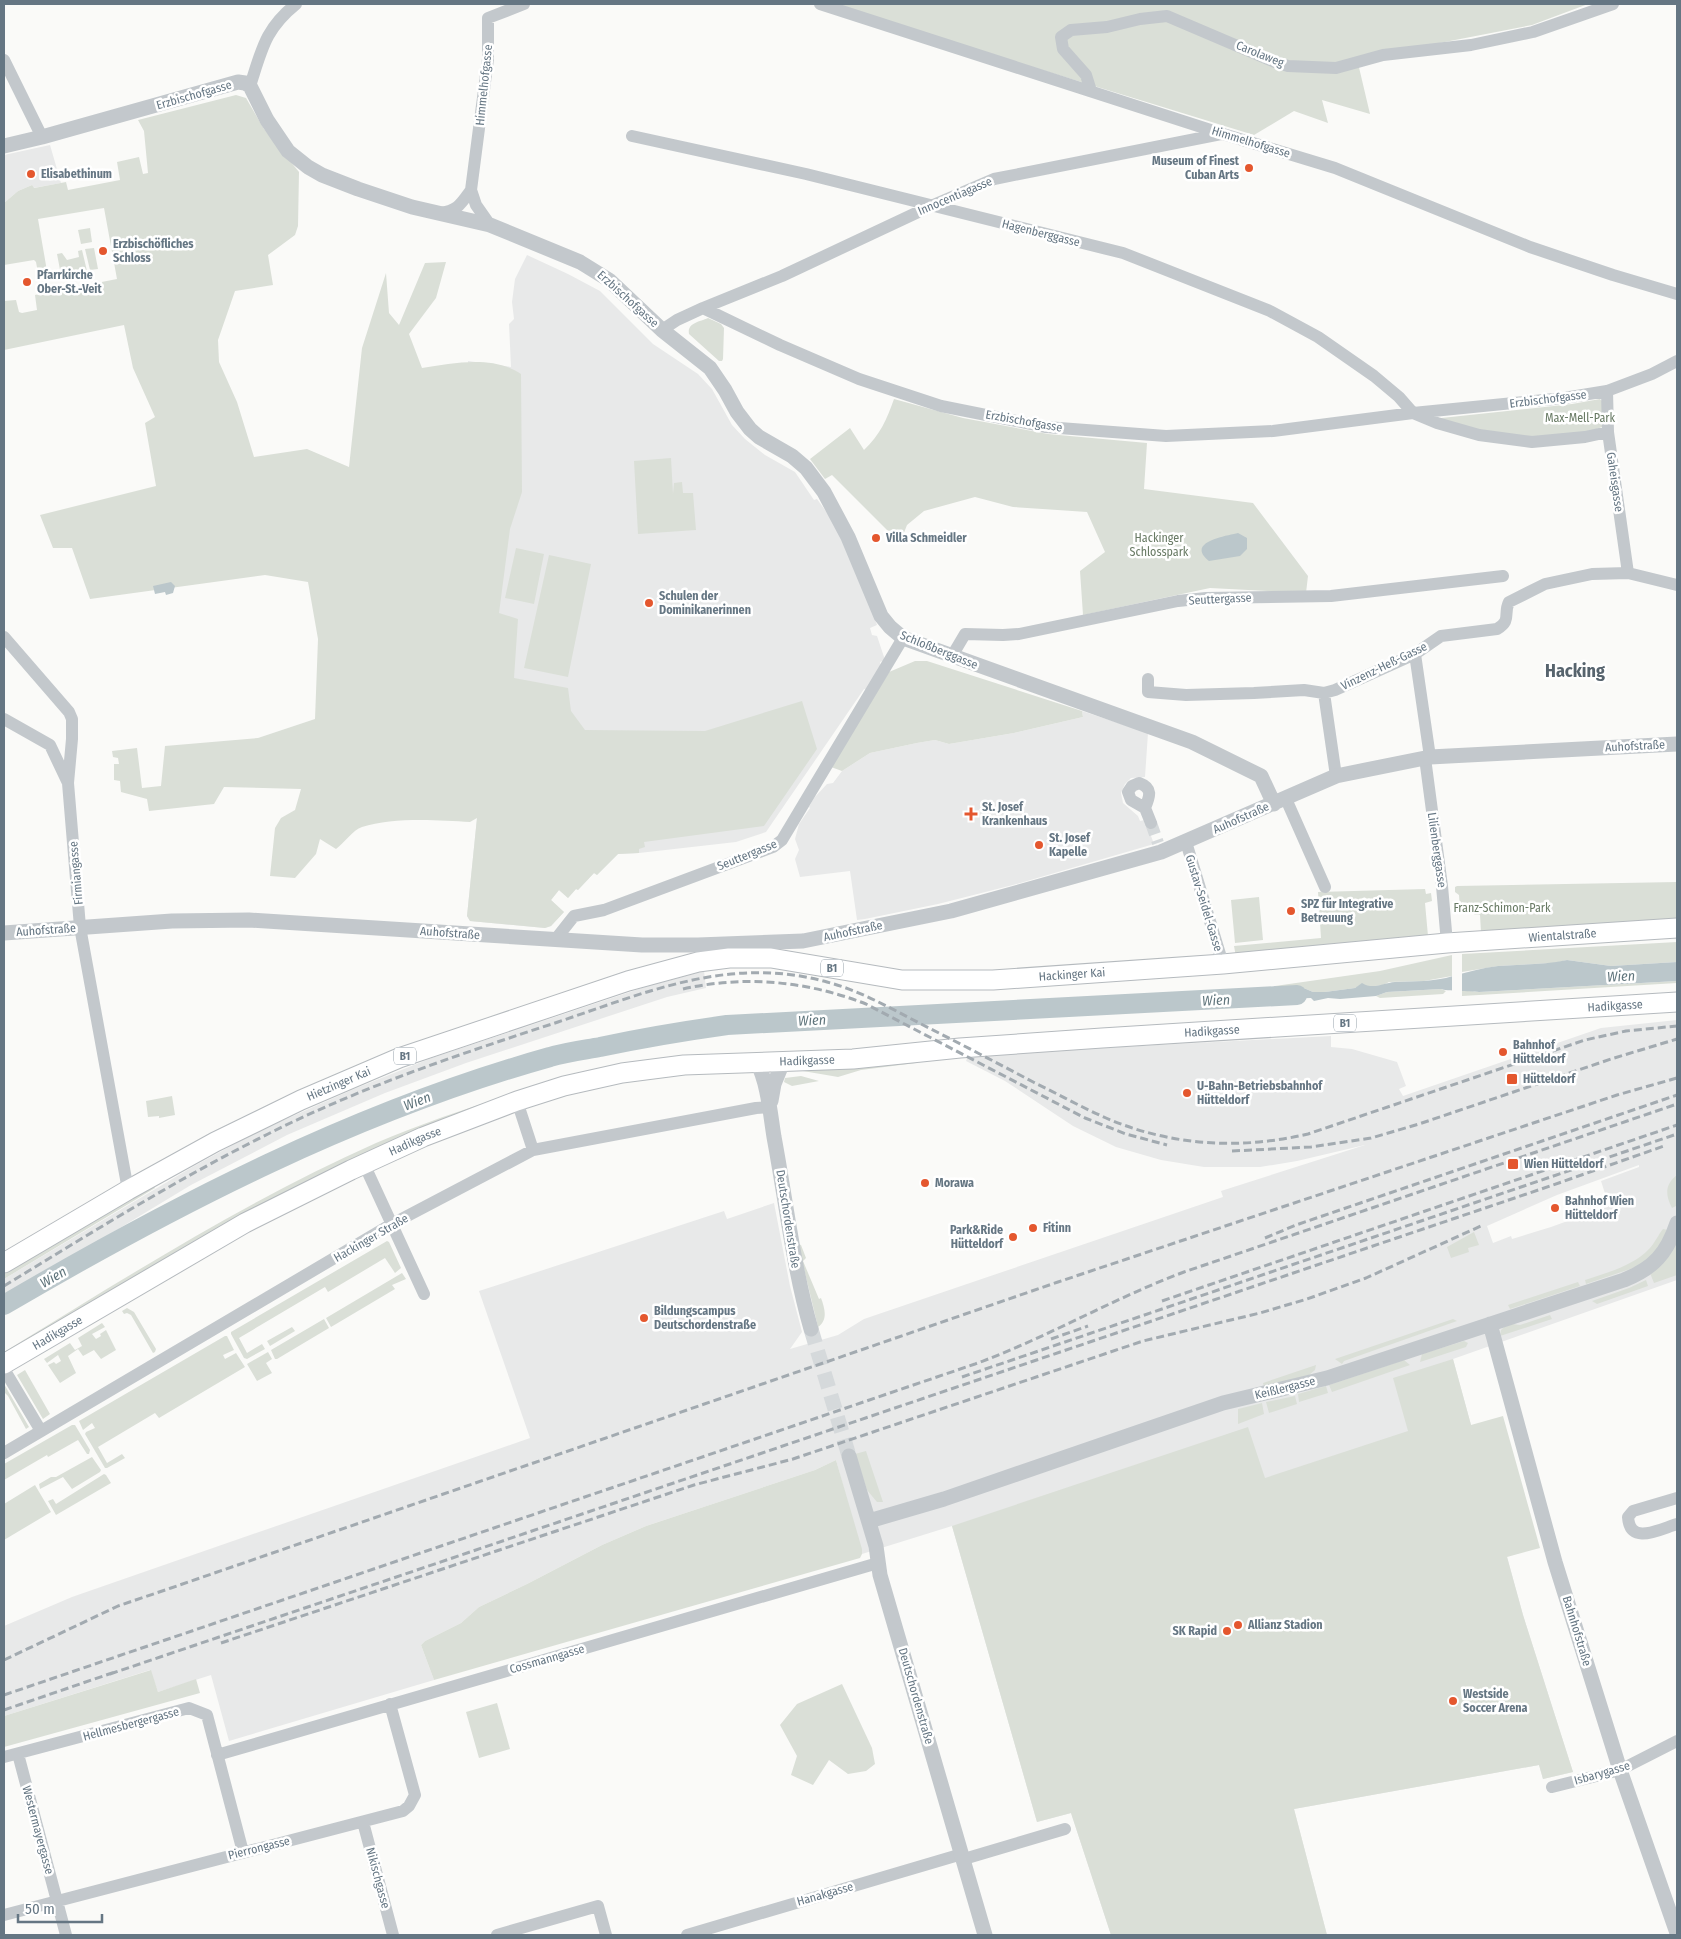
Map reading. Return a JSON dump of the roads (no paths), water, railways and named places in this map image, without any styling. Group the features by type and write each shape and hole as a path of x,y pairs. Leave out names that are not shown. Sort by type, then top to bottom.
{"main road":[{"name":"Wientalstraße","path":"1447,943 1677,928"},
{"name":"Hackinger Kai","path":"698,962 729,958 771,958 902,980 965,981 1223,964 1447,943"},
{"name":"Hietzinger Kai","path":"4,1263 128,1190 215,1142 300,1100 399,1058 628,981 698,962"},
{"name":"Hadikgasse","path":"4,1364 244,1223 364,1164 423,1137 517,1101 564,1086 622,1073 684,1064 852,1059 960,1048 1677,1002"}],"street":[{"path":"250,86 268,33 283,14 296,4"},
{"name":"Himmelhofgasse","path":"471,190 488,59 488,18 524,4"},
{"name":"Himmelhofgasse","path":"820,4 1223,134 1335,168 1530,247 1677,294"},
{"name":"Carolaweg","path":"1092,91 1086,75 1063,49 1061,37 1071,30 1107,27 1140,19 1167,16 1288,66 1336,68 1383,55 1470,44 1533,32 1613,4"},
{"path":"4,60 42,137"},
{"name":"Erzbischofgasse","path":"4,146 238,82 245,82 250,86 280,141 288,151 308,167 351,187 412,207 490,225 580,262 609,280 662,330 677,320 703,308 780,345 859,379 906,396 941,406 1046,427 1166,436 1273,431 1413,413 1564,398 1607,391 1652,374 1677,361"},
{"name":"Innocentiagasse","path":"703,308 782,276 931,206 994,179 1223,134"},
{"name":"Hagenberggasse","path":"632,136 806,174 1123,253 1270,312 1318,337 1374,376 1399,397 1413,413"},
{"path":"440,214 453,211 471,190"},
{"path":"471,190 476,205 490,225"},
{"name":"Schloßberggasse","path":"662,330 710,368 750,430 799,462 815,480 848,537 881,616 890,628 903,638 1201,746 1262,776 1280,801"},
{"name":"Gaheisgasse","path":"1607,391 1608,432 1628,573"},
{"name":"Erzbischofgasse","path":"1413,413 1437,423 1479,435 1532,442 1585,437 1608,432"},
{"path":"1628,573 1677,586"},
{"name":"Vinzenz-Heß-Gasse","path":"1148,679 1148,692 1196,695 1304,690 1324,693 1335,690 1415,654 1441,636 1498,629 1504,625 1507,619 1506,607 1509,602 1545,584 1592,574 1628,573"},
{"name":"Seuttergasse","path":"952,656 965,634 1019,634 1178,602 1206,598 1331,596 1503,576"},
{"name":"Firmiangasse","path":"4,637 69,712 72,719 68,783 80,927 128,1190"},
{"name":"Seuttergasse","path":"555,940 574,916 604,910 773,847 782,840 903,638"},
{"name":"Lilienberggasse","path":"1415,654 1447,943"},
{"path":"1324,693 1336,776"},
{"path":"4,719 50,745 61,746 72,739"},
{"name":"Auhofstraße","path":"4,933 172,921 249,920 642,945 803,941 951,911 1160,847 1186,842 1336,776 1427,757 1677,744"},
{"path":"50,745 68,783"},
{"path":"1280,801 1325,887"},
{"path":"1145,808 1151,823"},
{"name":"Gustav-Seidel-Gasse","path":"1186,842 1223,964"},
{"name":"Deutschordenstraße","path":"757,1062 770,1107 796,1270 811,1329"},
{"name":"Deutschordenstraße","path":"770,1107 774,1084 783,1062"},
{"path":"517,1101 533,1150"},
{"name":"Hackinger Straße","path":"4,1452 392,1224 533,1150 756,1108 770,1107"},
{"path":"364,1164 424,1294"},
{"name":"Keißlergasse","path":"869,1520 944,1499 1223,1403 1321,1380 1532,1312 1636,1275 1648,1268 1665,1251 1677,1223"},
{"name":"Bahnhofstraße","path":"1490,1324 1555,1562 1620,1770 1677,1933"},
{"path":"4,1369 41,1431"},
{"name":"Deutschordenstraße","path":"849,1456 869,1520 878,1563 985,1935"},
{"path":"1677,1498 1633,1511 1628,1518 1628,1526 1634,1533 1642,1534 1677,1524"},
{"name":"Cossmanngasse","path":"217,1755 878,1563"},
{"name":"Pierrongasse","path":"4,1915 403,1811 409,1806 415,1795 390,1704"},
{"name":"Hellmesbergergasse","path":"4,1757 189,1708 206,1715 243,1852"},
{"name":"Isbarygasse","path":"1552,1787 1620,1770 1677,1741"},
{"name":"Westermayergasse","path":"18,1754 66,1935"},
{"name":"Nikischgasse","path":"363,1822 393,1935"},
{"name":"Hanakgasse","path":"687,1935 1066,1828"},
{"path":"497,1935 598,1906 606,1935"}],"water":[{"path":"1238,533 1247,538 1247,549 1240,556 1209,561 1203,554 1202,549 1204,545 1210,541"},
{"path":"171,582 175,586 173,593 166,595 165,592 155,594 153,586"},
{"path":"1567,960 1611,966 1677,962 1677,981 1479,992 1441,989 1387,992 1376,996 1328,998 1314,1001 1311,998 1281,999 1276,1003 1271,1003 1270,989 1275,986 1281,990 1306,989 1313,992 1325,992 1355,988 1362,983 1374,986 1395,982 1431,980 1492,967 1541,964"}],"waterway":[{"name":"Wien","path":"4,1305 135,1231 269,1163 407,1104 478,1079 562,1054 727,1025 1297,995"}],"tunnel":[{"path":"1151,823 1158,843"},
{"path":"811,1329 849,1456"}],"railway":[{"path":"4,1286 134,1207 201,1169 268,1134 339,1101 448,1059 624,999 657,989 723,975 757,973 792,975 840,986 864,995 1106,1118 1155,1135 1206,1142 1257,1142 1308,1134 1585,1040 1626,1031 1677,1026"},
{"path":"683,989 729,982 753,982 799,985 844,996 866,1004 1085,1118 1126,1134 1167,1145"},
{"path":"1232,1151 1311,1147 1371,1138 1677,1039"},
{"path":"4,1660 118,1606 1058,1282 1617,1095 1677,1078"},
{"path":"1265,1238 1296,1225 1677,1095"},
{"path":"4,1695 975,1364 1184,1272 1677,1104"},
{"path":"1162,1301 1677,1125"},
{"path":"962,1377 1677,1134"},
{"path":"110,1674 1664,1146"},
{"path":"221,1643 694,1485 793,1459 1143,1341 1260,1313 1307,1299 1366,1278 1481,1226"},
{"path":"1051,1339 1088,1326"},
{"path":"4,1710 115,1672"}],"place":[{"name":"Museum of Finest Cuban Arts","path":"1249,168"},
{"name":"Elisabethinum","path":"31,174"},
{"name":"Erzbischöfliches Schloss","path":"103,251"},
{"name":"Pfarrkirche Ober-St.-Veit","path":"27,282"},
{"name":"Villa Schmeidler","path":"876,538"},
{"name":"Schulen der Dominikanerinnen","path":"649,603"},
{"name":"St. Josef Krankenhaus","path":"971,814"},
{"name":"St. Josef Kapelle","path":"1039,845"},
{"name":"SPZ für Integrative Betreuung","path":"1291,911"},
{"name":"Bahnhof Hütteldorf","path":"1503,1052"},
{"name":"Hütteldorf","path":"1512,1079"},
{"name":"U-Bahn-Betriebsbahnhof Hütteldorf","path":"1187,1093"},
{"name":"Wien Hütteldorf","path":"1513,1164"},
{"name":"Morawa","path":"925,1183"},
{"name":"Bahnhof Wien Hütteldorf","path":"1555,1208"},
{"name":"Fitinn","path":"1033,1228"},
{"name":"Park&Ride Hütteldorf","path":"1013,1237"},
{"name":"Bildungscampus Deutschordenstraße","path":"644,1318"},
{"name":"Allianz Stadion","path":"1238,1625"},
{"name":"SK Rapid","path":"1227,1631"},
{"name":"Westside Soccer Arena","path":"1453,1701"}],"district":[{"name":"Hacking","path":"1575,671"}],"park label":[{"name":"Max-Mell-Park","path":"1580,418"},
{"name":"Hackinger Schlosspark","path":"1159,545"},
{"name":"Franz-Schimon-Park","path":"1502,908"}]}
